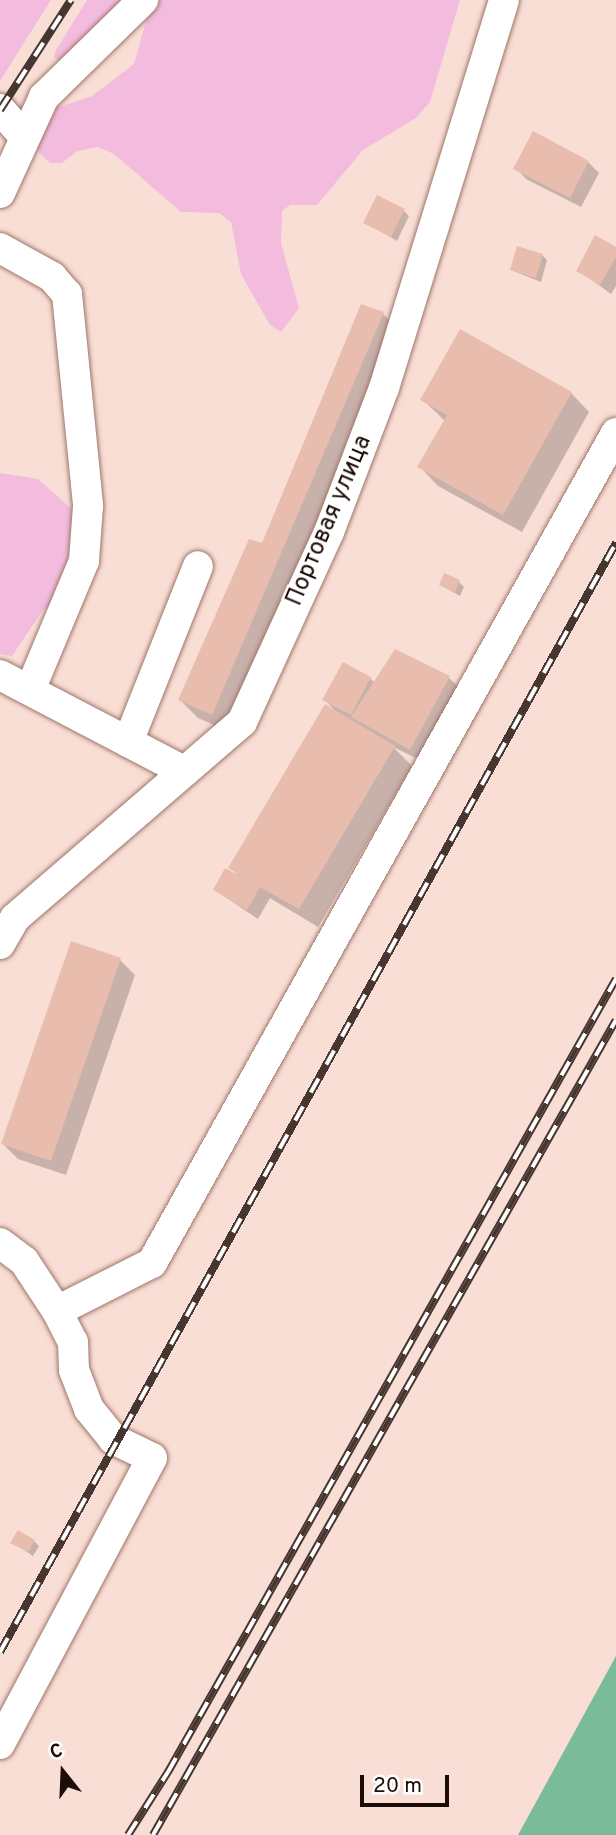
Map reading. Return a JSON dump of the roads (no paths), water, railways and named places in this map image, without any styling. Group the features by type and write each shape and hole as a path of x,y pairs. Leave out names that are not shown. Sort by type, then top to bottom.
{"street":[{"path":"0,193 44,97 143,0"},
{"name":"Портовая улица","path":"0,944 15,918 242,722 329,532 384,388 504,0"},
{"path":"0,110 24,137"},
{"path":"0,248 52,277 67,293 88,506 84,561 30,690"},
{"path":"57,1311 152,1263 616,433"},
{"path":"128,741 198,566"},
{"path":"0,675 184,771"},
{"path":"0,1243 24,1261 57,1311 72,1342 74,1370 89,1409 113,1439 152,1458 0,1744"}],"railway":[{"path":"0,110 71,0"},
{"path":"0,1652 616,543"},
{"path":"128,1835 168,1772 616,979"},
{"path":"153,1835 616,1020"}]}
